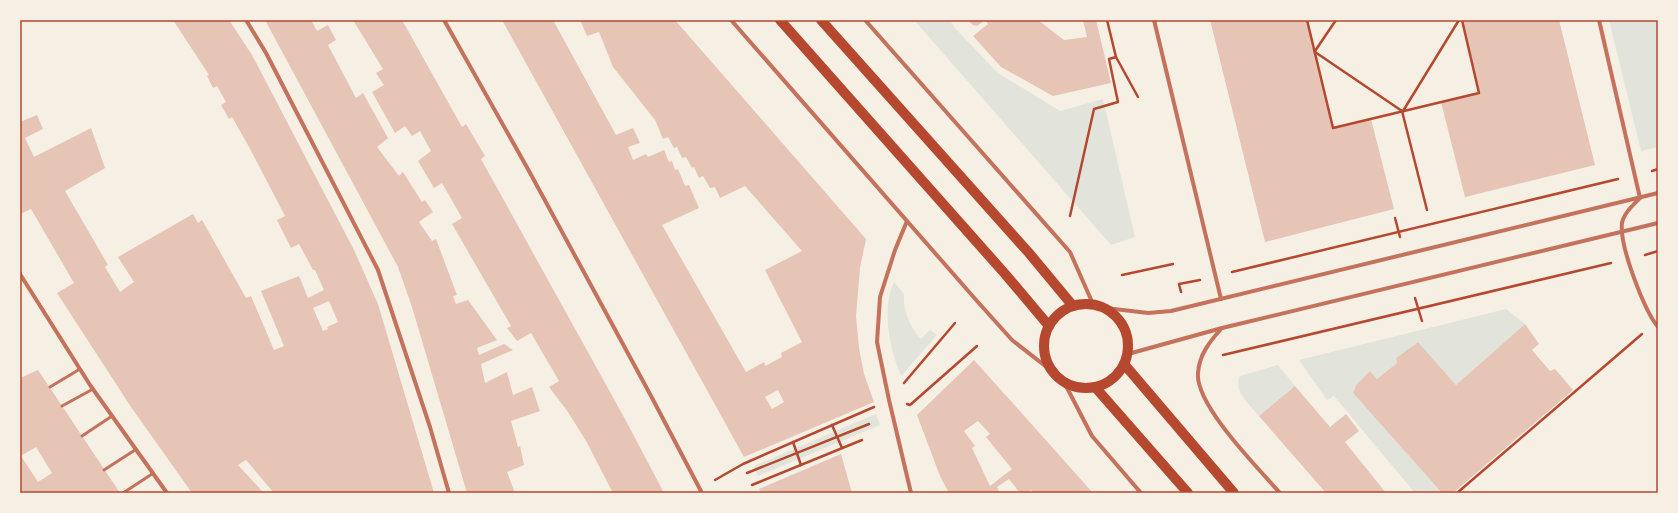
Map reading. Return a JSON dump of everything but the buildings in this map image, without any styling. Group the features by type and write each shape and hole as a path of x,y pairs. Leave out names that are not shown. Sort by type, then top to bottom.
{"main road":[{"path":"780,20 1006,275 1049,326"},
{"path":"821,20 1029,253 1073,306"},
{"path":"1082,303 1093,304 1106,308 1119,318 1126,330 1128,341 1126,359 1116,375 1105,384 1086,388 1074,386 1064,382 1053,372 1047,361 1044,352 1044,342 1049,326 1057,315 1073,306 1082,303"},
{"path":"1126,359 1234,493"},
{"path":"1095,387 1188,493"}],"street":[{"path":"246,20 266,53 378,270 430,427 449,493"},
{"path":"444,20 529,171 701,491"},
{"path":"731,20 1012,340 1053,372"},
{"path":"865,20 1070,252 1093,304"},
{"path":"1154,20 1221,299"},
{"path":"1599,20 1640,198"},
{"path":"1106,308 1148,313 1171,311 1658,193"},
{"path":"1640,198 1624,217 1622,232 1632,273 1643,301 1658,327"},
{"path":"907,221 895,250 880,297 878,342 889,400 911,493"},
{"path":"1126,359 1222,328 1658,223"},
{"path":"20,274 93,389 152,474 167,493"},
{"path":"1222,328 1204,351 1200,362 1198,375 1201,391 1210,409 1280,493"},
{"path":"1064,382 1092,436 1141,493"}],"lane":[{"path":"50,387 80,369"},
{"path":"62,406 93,389"},
{"path":"82,436 112,416"},
{"path":"104,470 135,450"},
{"path":"123,493 152,474"}],"path":[{"path":"1107,20 1116,57 1138,97"},
{"path":"1307,20 1333,128 1479,93 1460,20"},
{"path":"1314,52 1336,20"},
{"path":"1402,111 1460,20"},
{"path":"1314,52 1402,111 1427,210"},
{"path":"1070,216 1094,109 1118,102 1108,59 1116,57"},
{"path":"1231,272 1658,169"},
{"path":"1395,218 1401,243"},
{"path":"1640,256 1658,252"},
{"path":"1225,355 1418,308 1613,263"},
{"path":"1122,275 1173,264"},
{"path":"1179,284 1202,279"},
{"path":"1414,295 1422,321"},
{"path":"1457,493 1636,340 1654,321"},
{"path":"701,491 743,464 889,400 955,323"},
{"path":"910,405 977,346"},
{"path":"747,473 869,424"},
{"path":"832,425 842,448"},
{"path":"752,485 862,440"},
{"path":"793,442 801,465"}],"shaded area":[{"path":"914,20 950,20 954,27 998,73 1060,111 1103,99 1135,237 1111,245"},
{"path":"1609,20 1658,20 1658,147 1641,151"},
{"path":"894,282 904,294 908,318 913,329 921,339 930,330 937,335 901,376 893,354 888,329 888,304"},
{"path":"1506,309 1525,324 1456,385 1418,342 1396,358 1397,363 1377,379 1370,371 1356,385 1353,393 1442,493 1415,493 1334,396 1327,400 1299,360"},
{"path":"1278,365 1295,386 1259,416 1240,392 1238,381 1240,376"},
{"path":"876,414 880,425 758,476 754,466"}]}
